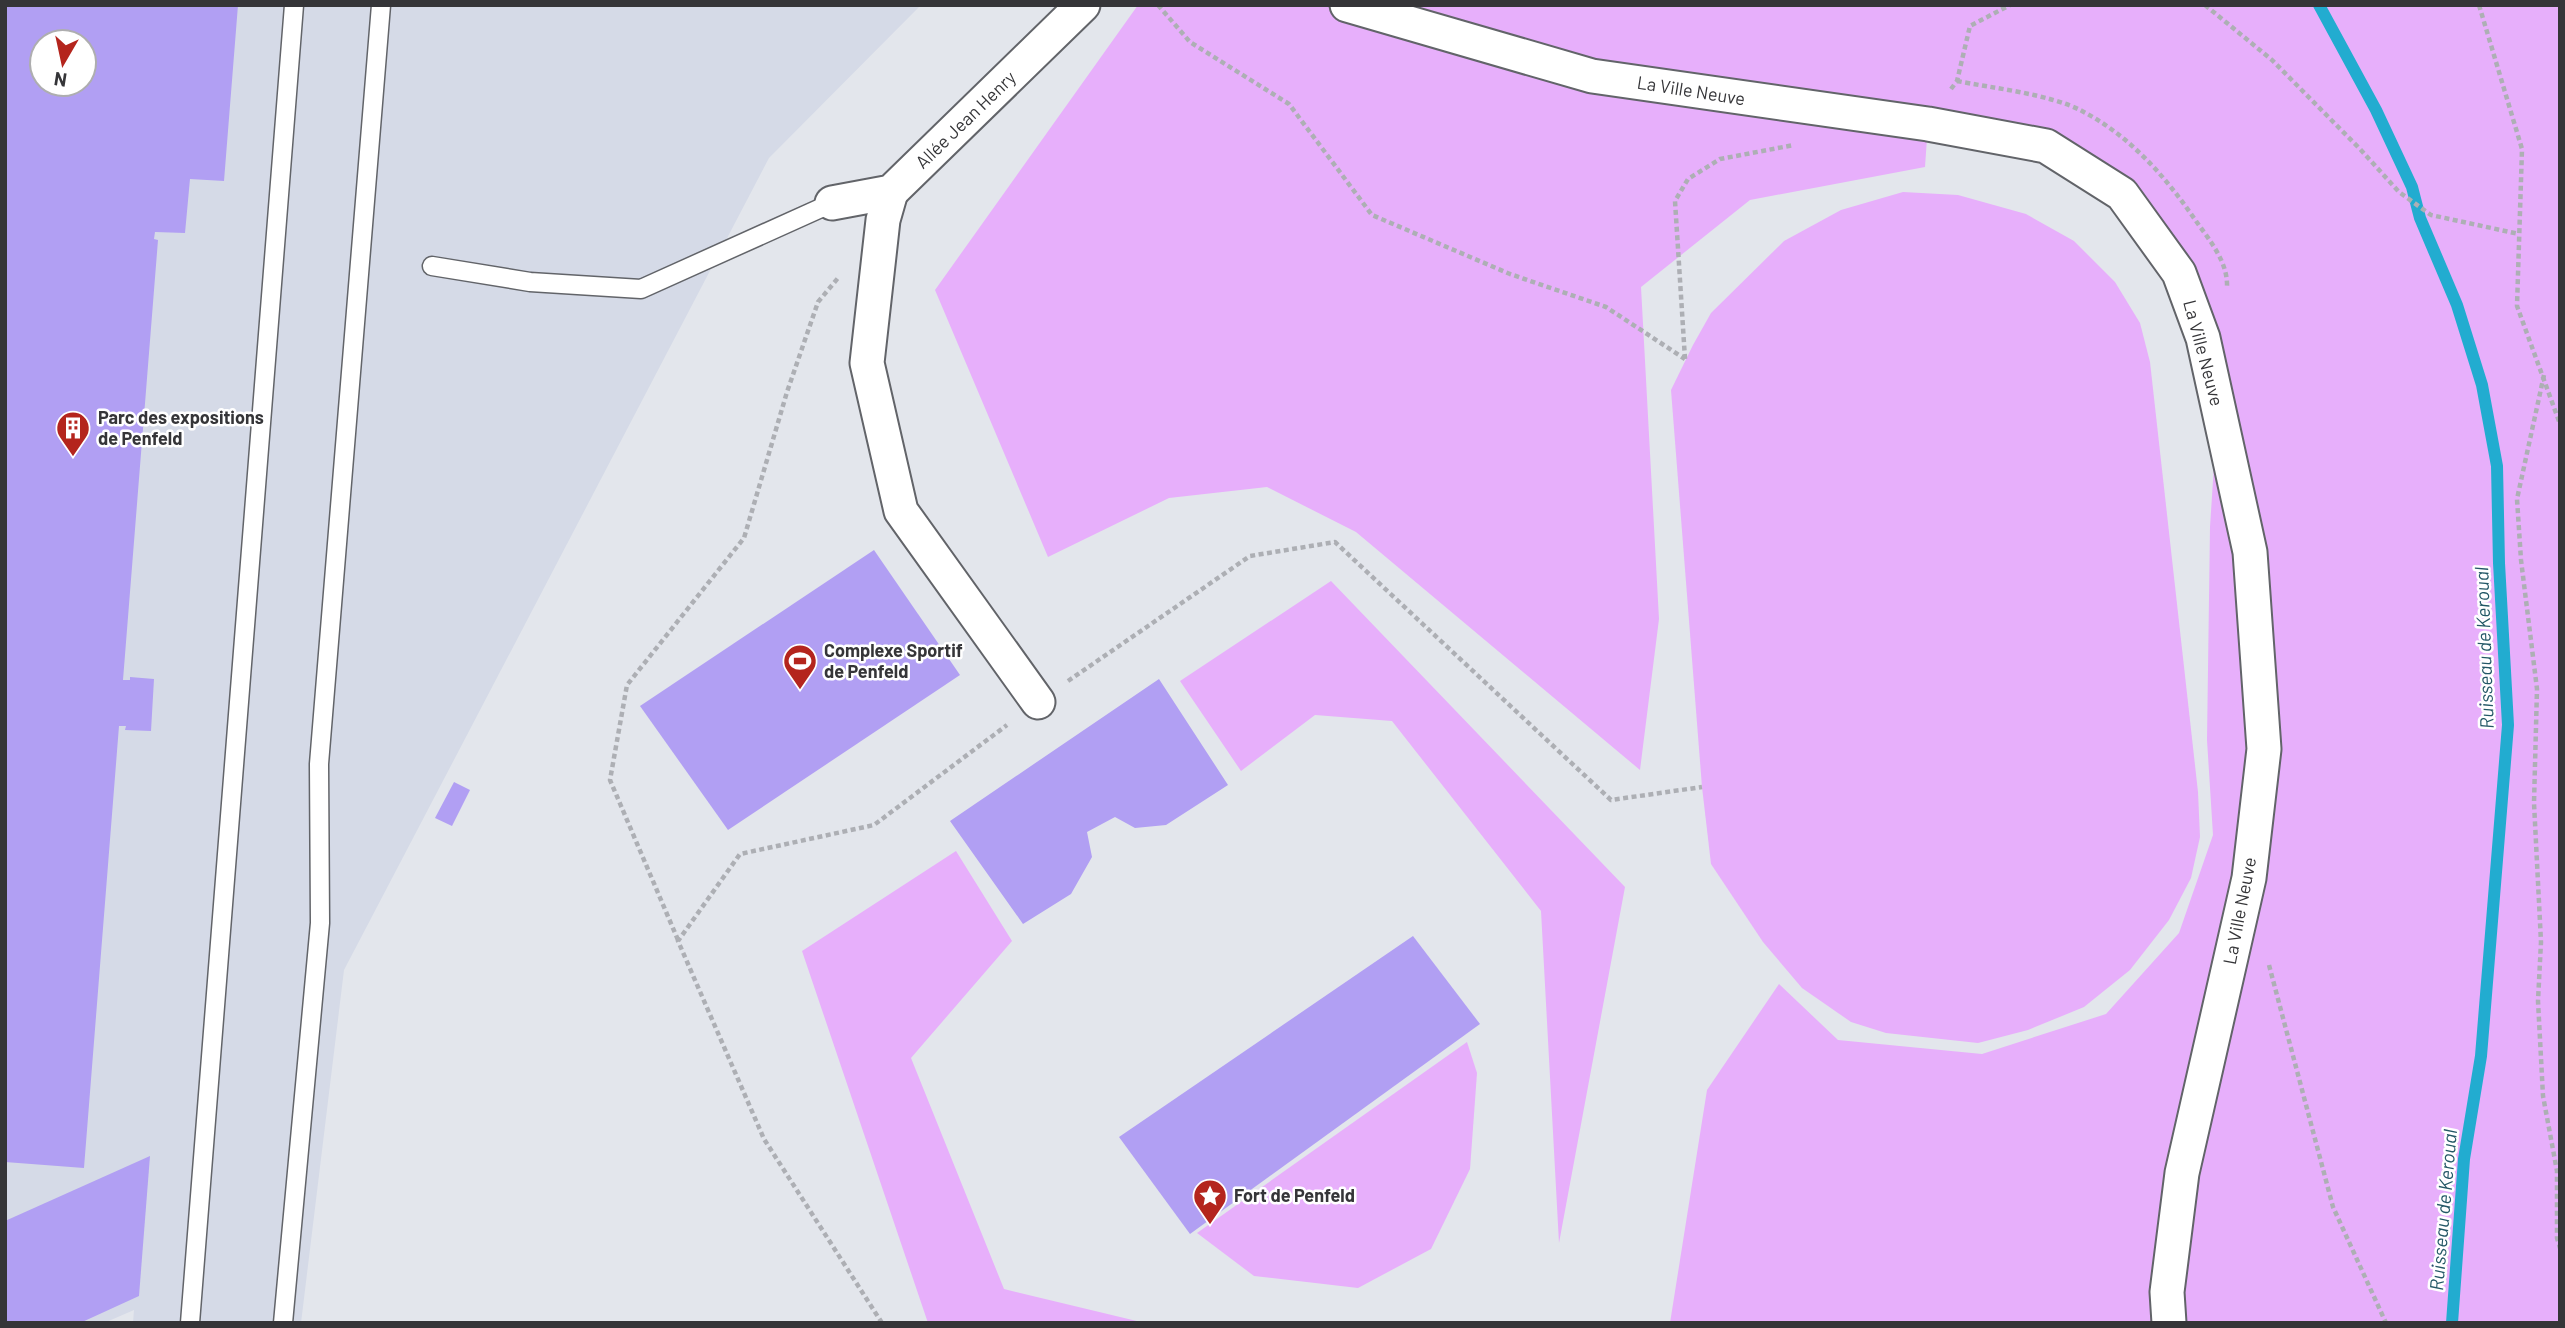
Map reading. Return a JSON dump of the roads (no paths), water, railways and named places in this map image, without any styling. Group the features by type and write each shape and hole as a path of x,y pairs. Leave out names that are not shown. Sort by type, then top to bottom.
{"street":[{"name":"Allée Jean Henry","path":"891,192 1083,5"},
{"name":"La Ville Neuve","path":"1347,5 1592,76 1928,124 2046,146 2122,194 2179,273 2203,338 2250,552 2264,750 2249,878 2182,1173 2167,1292 2169,1323"},
{"path":"832,203 891,192 883,220 867,363 901,511 1038,702"}],"lane":[{"path":"190,1323 294,5"},
{"path":"283,1323 320,923 319,764 381,5"},
{"path":"432,266 530,282 641,289 832,203"}],"waterway":[{"name":"Ruisseau de Keroual","path":"2319,5 2376,110 2412,187 2420,218 2457,305 2482,385 2497,466 2499,563 2508,725 2481,1056 2464,1159 2452,1323"}],"place":[{"name":"Parc des expositions de Penfeld","path":"73,458"},
{"name":"Complexe Sportif de Penfeld","path":"800,691"},
{"name":"Fort de Penfeld","path":"1210,1226"}]}
